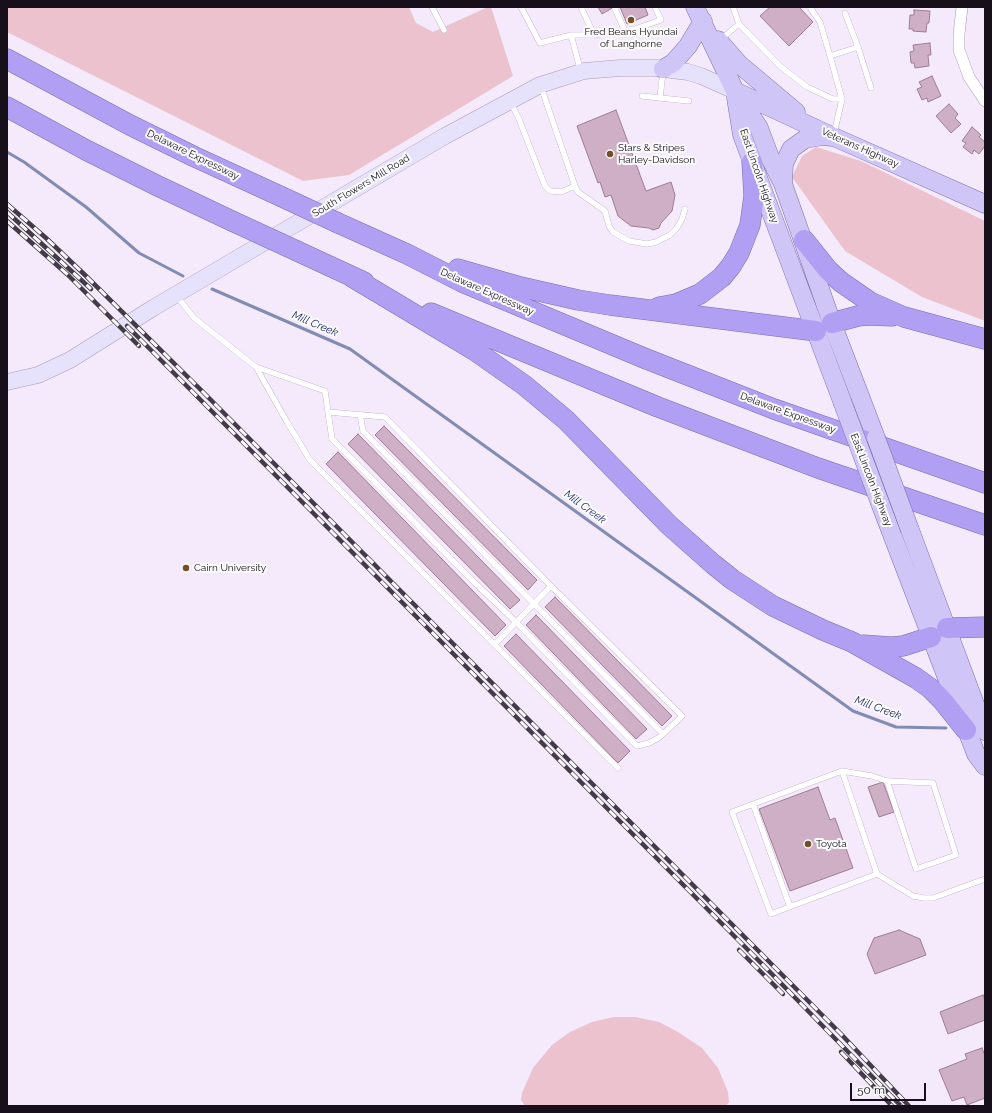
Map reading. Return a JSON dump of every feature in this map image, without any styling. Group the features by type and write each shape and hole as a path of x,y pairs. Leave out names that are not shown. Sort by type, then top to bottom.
{"highway":[{"name":"Delaware Expressway","path":"7,59 195,157 407,254 462,282 683,374 774,409 985,483"},
{"path":"7,107 86,150 158,186 352,277 493,339 658,407 818,468 985,525"},
{"path":"644,309 676,304 700,294 722,277 731,266 745,240 751,218 754,196 752,162"},
{"path":"804,240 828,270 841,282 870,302 904,317 985,339"},
{"path":"407,254 549,294 610,305 824,327 848,318 869,315 904,317"},
{"path":"352,277 474,350 524,385 566,420 669,525 733,580 773,606 852,642 902,669 930,688 976,731"},
{"path":"852,642 879,647 903,646 939,633 985,627"}],"main road":[{"path":"697,11 719,41 739,64 816,129"},
{"path":"663,69 673,63 688,46 697,11"},
{"path":"697,11 735,91"},
{"name":"South Flowers Mill Road","path":"7,382 38,375 56,367 446,136 540,85 581,72 601,69 663,69 688,72 735,91"},
{"name":"Veterans Highway","path":"735,91 816,129 985,204"},
{"name":"East Lincoln Highway","path":"735,91 742,135 752,162 824,327 865,409 910,530 939,633"},
{"name":"East Lincoln Highway","path":"735,91 759,128 804,240 842,401 887,522 939,633 976,731 976,754 985,766"},
{"path":"782,184 784,164 791,149 809,138 823,136 834,137"}],"street":[{"path":"962,7 959,50 969,77 985,101"}],"lane":[{"path":"432,7 444,30"},
{"path":"522,7 540,43 571,35 594,35 635,29 661,20 656,7"},
{"path":"581,7 594,35"},
{"path":"733,7 740,24 780,66 807,87 833,99 842,99"},
{"path":"615,9 625,31"},
{"path":"811,9 820,22 842,99 834,137"},
{"path":"845,13 871,88"},
{"path":"719,41 740,24"},
{"path":"571,35 581,72"},
{"path":"830,56 858,47"},
{"path":"660,98 663,69"},
{"path":"540,85 575,186 582,195 604,211 609,226 613,232 629,242 647,244 663,239 677,228 682,220 685,209"},
{"path":"642,96 689,101"},
{"path":"510,101 519,119 545,186 550,191 561,192 575,186"},
{"path":"176,295 194,318 256,367 325,391 328,412 332,439 475,583 517,623 637,746 649,743 664,734 682,716 551,586 385,417 328,412"},
{"path":"256,367 310,460 618,768"},
{"path":"360,414 363,431 664,734"},
{"path":"495,644 517,623 551,586"},
{"path":"842,771 877,874 913,896 924,898 933,898 985,880"},
{"path":"877,874 771,914 732,812 842,771 872,776 887,781 932,783 956,855 916,869 887,781"},
{"path":"752,804 790,907"}],"shaded area":[{"path":"7,7 409,7 416,23 433,32 491,7 513,76 349,175 303,181 7,32"},
{"path":"816,147 861,161 985,221 985,321 922,297 845,251 792,177 802,156"},
{"path":"614,1017 635,1017 659,1022 678,1032 702,1048 718,1068 728,1092 729,1102 726,1106 525,1106 521,1100 522,1093 533,1068 552,1045 570,1032 592,1022"}],"building":[{"name":"Fred Beans Hyundai of Langhorne","path":"598,7 614,7 602,14"},
{"name":"Fred Beans Hyundai of Langhorne","path":"620,7 645,7 648,15 627,24"},
{"path":"770,7 799,7 813,22 789,46 760,16"},
{"path":"914,10 930,11 929,23 927,23 926,32 913,31 913,29 909,29 910,15 914,15"},
{"path":"930,43 931,55 928,55 929,66 915,68 914,63 911,63 910,52 914,51 913,45"},
{"path":"932,76 941,96 928,102 927,98 922,100 917,89 922,87 919,82"},
{"path":"949,104 958,114 955,118 961,124 951,133 936,116"},
{"name":"Stars & Stripes Harley-Davidson","path":"616,110 646,191 671,182 675,195 672,211 661,223 659,228 653,230 649,228 631,226 618,216 611,195 605,197 600,182 598,183 577,126"},
{"path":"972,127 981,135 979,137 985,142 985,146 979,154 974,150 972,154 963,147 966,143 962,141"},
{"path":"384,426 537,580 528,590 375,435"},
{"path":"358,434 520,600 510,609 348,444"},
{"path":"338,452 506,625 495,636 326,464"},
{"path":"555,597 672,716 662,726 545,607"},
{"path":"536,615 647,729 636,739 526,625"},
{"path":"516,634 630,751 618,763 504,646"},
{"path":"883,782 894,812 879,817 868,787"},
{"name":"Toyota","path":"818,787 830,820 835,818 853,868 790,891 759,809"},
{"path":"899,930 920,939 926,955 875,974 867,954 874,938"},
{"path":"983,995 985,1000 985,1020 948,1034 940,1012"},
{"path":"982,1048 985,1056 985,1098 967,1105 964,1097 952,1101 939,1070 967,1059 965,1054"}],"waterway":[{"name":"Mill Creek","path":"7,152 24,162 86,207 139,253 183,276"},
{"name":"Mill Creek","path":"212,289 350,349 853,711 896,727 946,728"}],"railway":[{"path":"7,204 85,275 204,393 841,1034 909,1106"},
{"path":"7,212 91,289"},
{"path":"7,221 68,275 139,346"},
{"path":"127,326 768,970 901,1106"},
{"path":"739,950 783,994"},
{"path":"841,1052 892,1106"}],"place":[{"name":"Fred Beans Hyundai of Langhorne","path":"631,20"},
{"name":"Stars & Stripes Harley-Davidson","path":"610,154"},
{"name":"Cairn University","path":"186,568"},
{"name":"Toyota","path":"808,844"}]}
